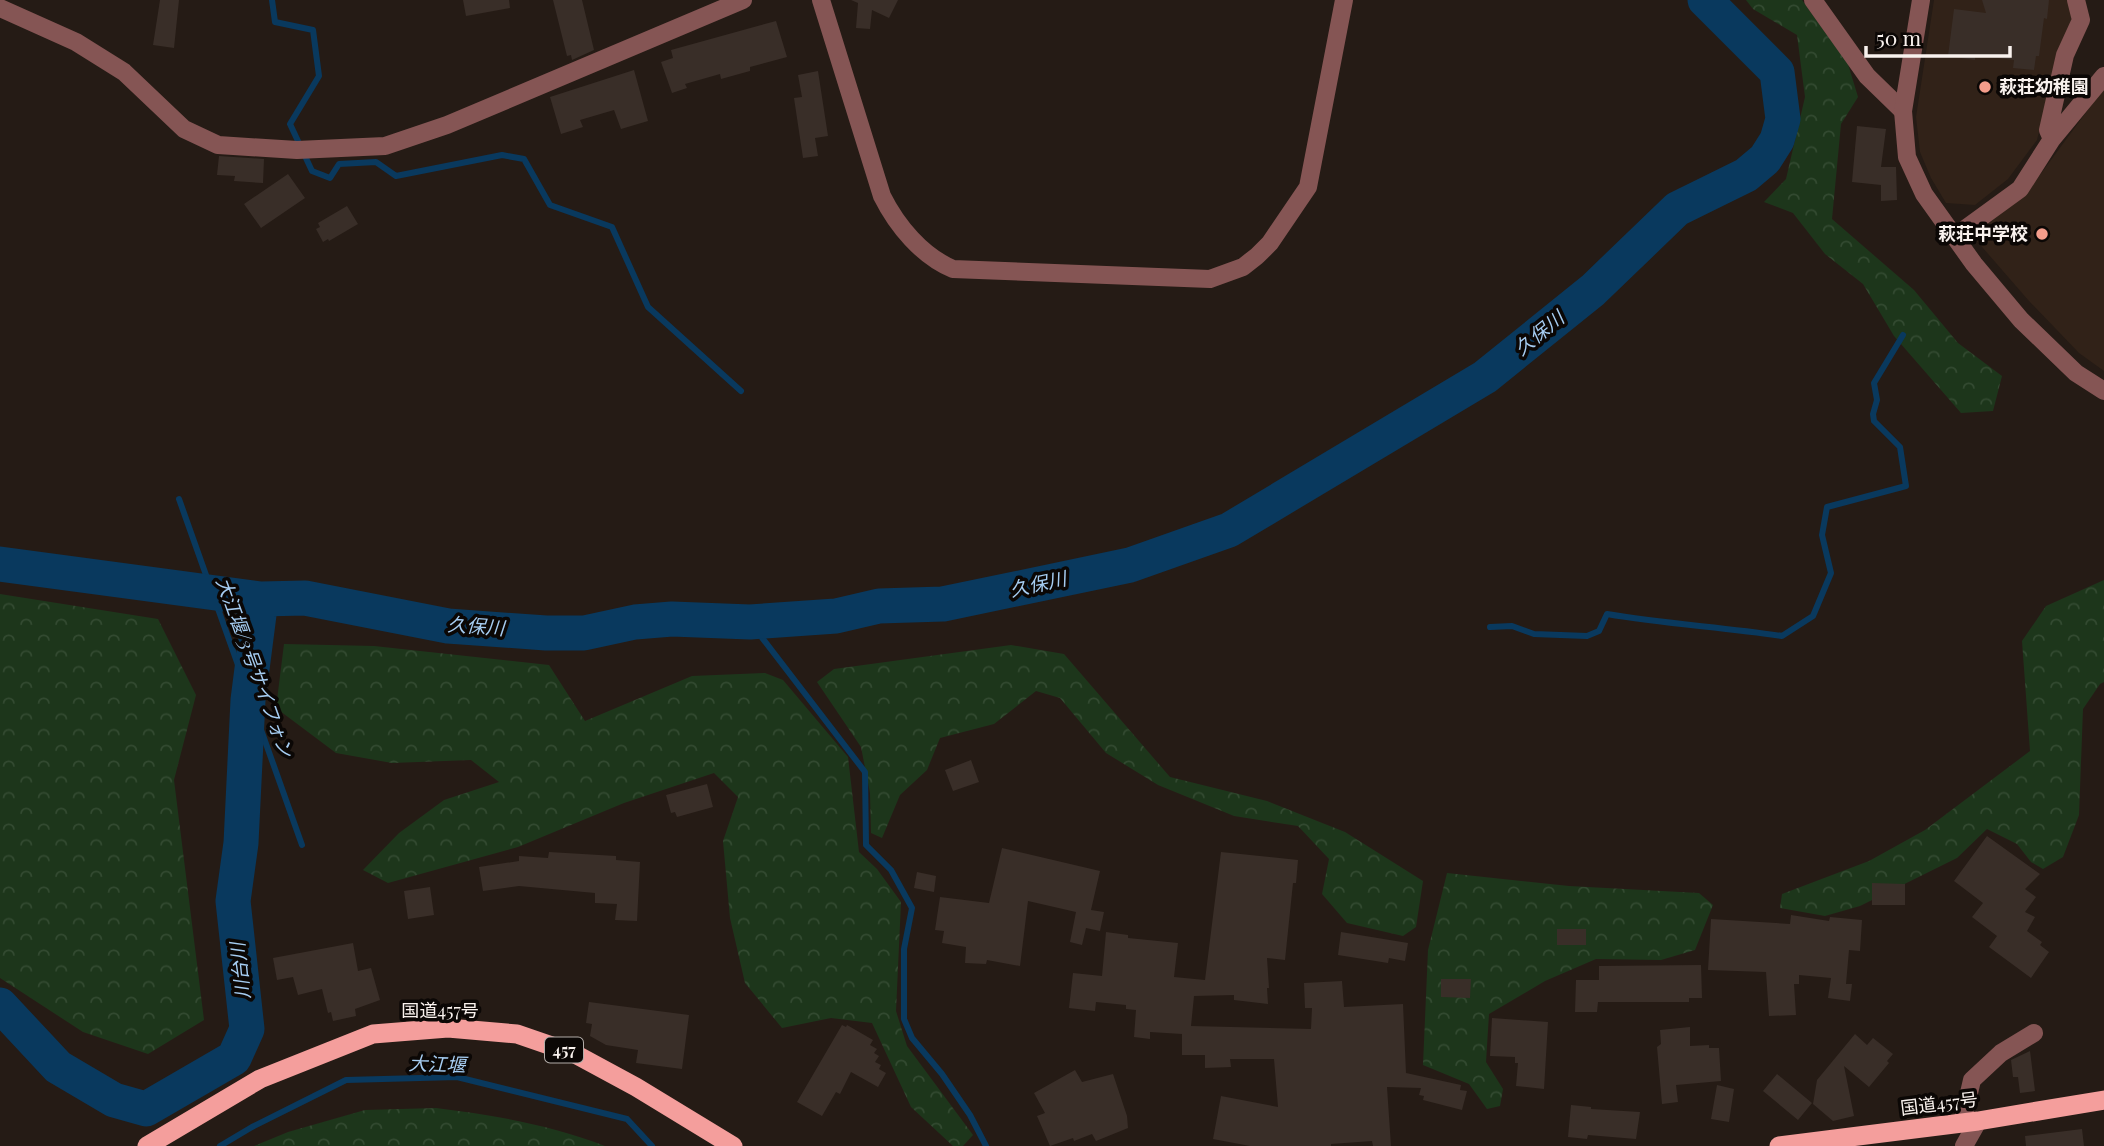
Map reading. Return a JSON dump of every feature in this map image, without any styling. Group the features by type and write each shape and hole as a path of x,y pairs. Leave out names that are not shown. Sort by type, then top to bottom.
{"highway":[{"name":"国道457号","path":"147,1146 260,1079 373,1034 448,1028 517,1034 575,1054 636,1087 733,1146"},
{"name":"国道457号","path":"1779,1146 1970,1122 2104,1100"}],"street":[{"path":"0,8 76,42 124,72 184,129 218,145 297,150 385,145 434,129 743,0"},
{"path":"821,0 882,197 893,218 936,262 953,269 1210,278 1243,267 1257,256 1270,243 1308,187 1344,0"},
{"path":"1813,0 1867,76 1903,111"},
{"path":"1921,0 1903,111 1907,157 1924,194 1954,237 2021,320 2076,373 2104,391"},
{"path":"2052,139 2048,130 2065,55 2081,20 2076,0"},
{"path":"1954,237 2020,189 2052,139 2104,76"},
{"path":"1964,1146 1970,1122 1972,1080 2001,1052 2034,1034"}],"shaded area":[{"name":"萩荘幼稚園","path":"1934,0 2070,0 2072,25 2057,57 2037,140 2008,179 1975,205 1946,203 1920,152 1916,117"},
{"name":"萩荘中学校","path":"2104,88 2104,371 2079,353 1976,240 1982,228 2026,194"}],"green space":[{"path":"1746,0 1802,0 1848,64 1858,97 1841,124 1832,219 1914,290 1958,343 2002,376 1993,411 1961,413 1894,336 1863,284 1825,254 1793,213 1764,202 1786,179 1805,97 1797,35 1753,9"},
{"path":"2104,580 2104,682 2083,709 2079,815 2063,857 2043,869 2031,862 2017,844 1987,829 1957,858 1860,906 1825,916 1780,908 1782,894 1869,861 1925,830 2030,751 2022,641 2046,606"},
{"path":"0,594 158,619 196,695 174,780 204,1020 148,1054 83,1032 0,978"},
{"path":"284,644 374,646 549,665 585,721 692,676 765,673 783,680 848,757 859,852 877,869 901,902 896,1011 907,1046 973,1135 963,1146 953,1146 911,1107 872,1023 831,1018 782,1028 745,983 730,918 723,841 738,797 714,773 624,803 518,847 388,883 363,870 399,833 444,800 499,782 471,760 392,763 336,753 276,708"},
{"path":"1011,645 1064,654 1170,777 1267,801 1345,832 1423,881 1416,927 1403,936 1347,923 1322,894 1329,859 1298,826 1234,816 1158,785 1106,753 1060,698 1036,691 994,724 940,738 927,770 900,795 882,838 871,833 870,793 861,747 817,682 834,669"},
{"path":"1447,873 1569,886 1699,893 1713,905 1695,950 1661,960 1596,959 1545,981 1489,1014 1486,1062 1503,1089 1500,1106 1487,1109 1469,1084 1423,1065 1428,950"},
{"path":"436,1108 522,1122 605,1146 254,1146 288,1132 365,1110"}],"building":[{"path":"160,0 179,0 174,48 153,45"},
{"path":"463,0 509,0 510,8 466,16"},
{"path":"553,0 582,0 594,50 572,60 571,55 567,56"},
{"path":"851,0 898,0 889,18 872,10 870,29 856,28 858,3"},
{"path":"1982,0 2049,0 2034,70 2013,68 2014,60 1975,55 1975,60 1948,56 1954,9 1986,13"},
{"path":"776,21 787,57 750,67 750,71 721,79 720,74 685,84 687,88 672,93 661,62 673,58 671,50"},
{"path":"634,70 648,121 621,129 614,110 580,120 583,127 561,134 550,97"},
{"path":"818,71 828,136 815,138 818,156 803,158 794,98 802,97 798,75"},
{"path":"1857,126 1886,129 1881,167 1896,167 1897,200 1881,201 1881,185 1852,182"},
{"path":"219,156 264,159 263,183 234,181 235,176 217,175"},
{"path":"288,174 305,198 261,228 244,204"},
{"path":"347,206 358,224 323,242 316,229 320,227 318,223"},
{"path":"971,760 979,782 953,791 945,770"},
{"path":"707,784 713,807 677,817 675,812 671,813 666,795"},
{"path":"1987,836 2040,874 2025,889 2036,897 2025,912 2035,917 2027,931 2042,942 2040,945 2049,952 2031,978 1989,947 1997,936 1972,917 1983,903 1954,881"},
{"path":"1002,848 1100,871 1091,910 1104,912 1100,931 1086,928 1082,945 1070,942 1076,912 1028,901 1020,966 987,960 986,964 965,963 966,947 942,943 944,931 935,930 940,897 989,903"},
{"path":"549,852 616,856 616,860 640,862 637,921 615,920 617,904 595,903 595,893 519,886 483,891 479,867 519,861 519,856 548,858"},
{"path":"1221,852 1298,860 1285,960 1267,958 1268,1004 1234,1000 1234,995 1194,996 1191,1026 1311,1029 1312,1008 1305,1008 1304,983 1342,981 1344,1007 1403,1004 1406,1073 1461,1085 1460,1090 1467,1091 1462,1110 1423,1100 1424,1096 1419,1095 1421,1088 1387,1087 1391,1146 1373,1146 1372,1141 1331,1146 1250,1146 1213,1139 1221,1096 1278,1107 1274,1059 1230,1059 1231,1067 1205,1068 1205,1055 1182,1055 1182,1034 1150,1032 1150,1039 1134,1037 1136,1010 1126,1009 1126,1005 1096,1002 1095,1011 1069,1008 1073,973 1102,976 1106,932 1128,935 1128,938 1178,943 1174,977 1205,980"},
{"path":"917,872 936,876 934,892 914,888"},
{"path":"1872,883 1905,884 1905,905 1872,905"},
{"path":"430,887 434,915 408,919 404,891"},
{"path":"1791,915 1829,921 1830,917 1862,920 1860,951 1849,950 1846,984 1852,984 1850,1001 1828,998 1831,978 1799,975 1799,984 1794,984 1796,1015 1769,1016 1766,972 1708,970 1711,919 1790,924"},
{"path":"1557,929 1586,929 1586,945 1557,945"},
{"path":"1341,932 1408,943 1405,961 1389,958 1388,963 1338,955"},
{"path":"353,943 358,971 371,968 380,1000 355,1009 356,1016 333,1021 331,1012 328,1013 322,989 298,995 293,977 277,980 273,958"},
{"path":"1701,965 1702,998 1689,998 1689,1002 1598,1002 1597,1012 1575,1012 1576,980 1599,980 1599,966"},
{"path":"1441,979 1471,979 1470,998 1441,997"},
{"path":"589,1002 689,1015 682,1069 636,1063 638,1050 606,1045 590,1036 592,1024 586,1023"},
{"path":"1492,1018 1548,1022 1544,1089 1516,1086 1518,1063 1515,1063 1515,1057 1490,1056"},
{"path":"842,1025 847,1025 873,1040 870,1045 877,1049 874,1053 879,1056 875,1062 881,1065 879,1069 886,1073 878,1087 851,1072 840,1094 836,1092 822,1116 797,1102"},
{"path":"1690,1027 1690,1046 1709,1045 1709,1048 1719,1048 1721,1081 1676,1085 1678,1102 1662,1104 1657,1047 1661,1044 1660,1030"},
{"path":"1855,1034 1867,1045 1873,1038 1893,1054 1869,1087 1844,1066 1854,1116 1833,1121 1813,1104 1817,1080"},
{"path":"2030,1051 2035,1091 2020,1093 2018,1077 2013,1077 2011,1060"},
{"path":"1075,1070 1082,1082 1113,1074 1127,1116 1128,1128 1096,1141 1092,1134 1050,1146 1037,1116 1045,1113 1034,1093"},
{"path":"1777,1074 1812,1103 1798,1120 1763,1091"},
{"path":"1717,1085 1734,1089 1729,1122 1711,1119"},
{"path":"1571,1105 1640,1112 1636,1139 1588,1135 1587,1139 1568,1137"},
{"path":"2082,1129 2084,1146 2026,1146 2025,1136"}],"waterway":[{"path":"272,0 275,22 313,30 319,76 290,124 312,171 330,178 339,164 376,162 396,176 502,155 524,159 550,205 612,227 648,307 741,391"},
{"name":"久保川","path":"0,564 261,599 305,598 448,626 546,633 584,633 635,622 672,619 750,622 836,616 879,606 943,604 1130,565 1229,530 1485,377 1593,290 1677,209 1746,175 1765,159 1777,140 1783,119 1777,72 1705,0"},
{"path":"1490,627 1512,626 1534,634 1587,636 1599,631 1607,614 1782,636 1813,616 1831,573 1822,535 1827,507 1906,486 1900,447 1874,421 1873,414 1877,400 1874,383 1903,335"},
{"name":"大江堰/3号サイフォン","path":"179,499 302,845"},
{"name":"川台川","path":"0,1005 58,1067 114,1100 146,1109 234,1058 247,1029 233,901 241,843 248,700 261,599"},
{"path":"750,622 865,772 866,845 891,870 912,908 904,949 904,1019 912,1038 942,1074 970,1115 986,1146"},
{"name":"大江堰","path":"220,1146 346,1080 457,1077 627,1119 652,1146"}],"place":[{"name":"萩荘幼稚園","path":"1985,87"},
{"name":"萩荘中学校","path":"2042,234"}]}
